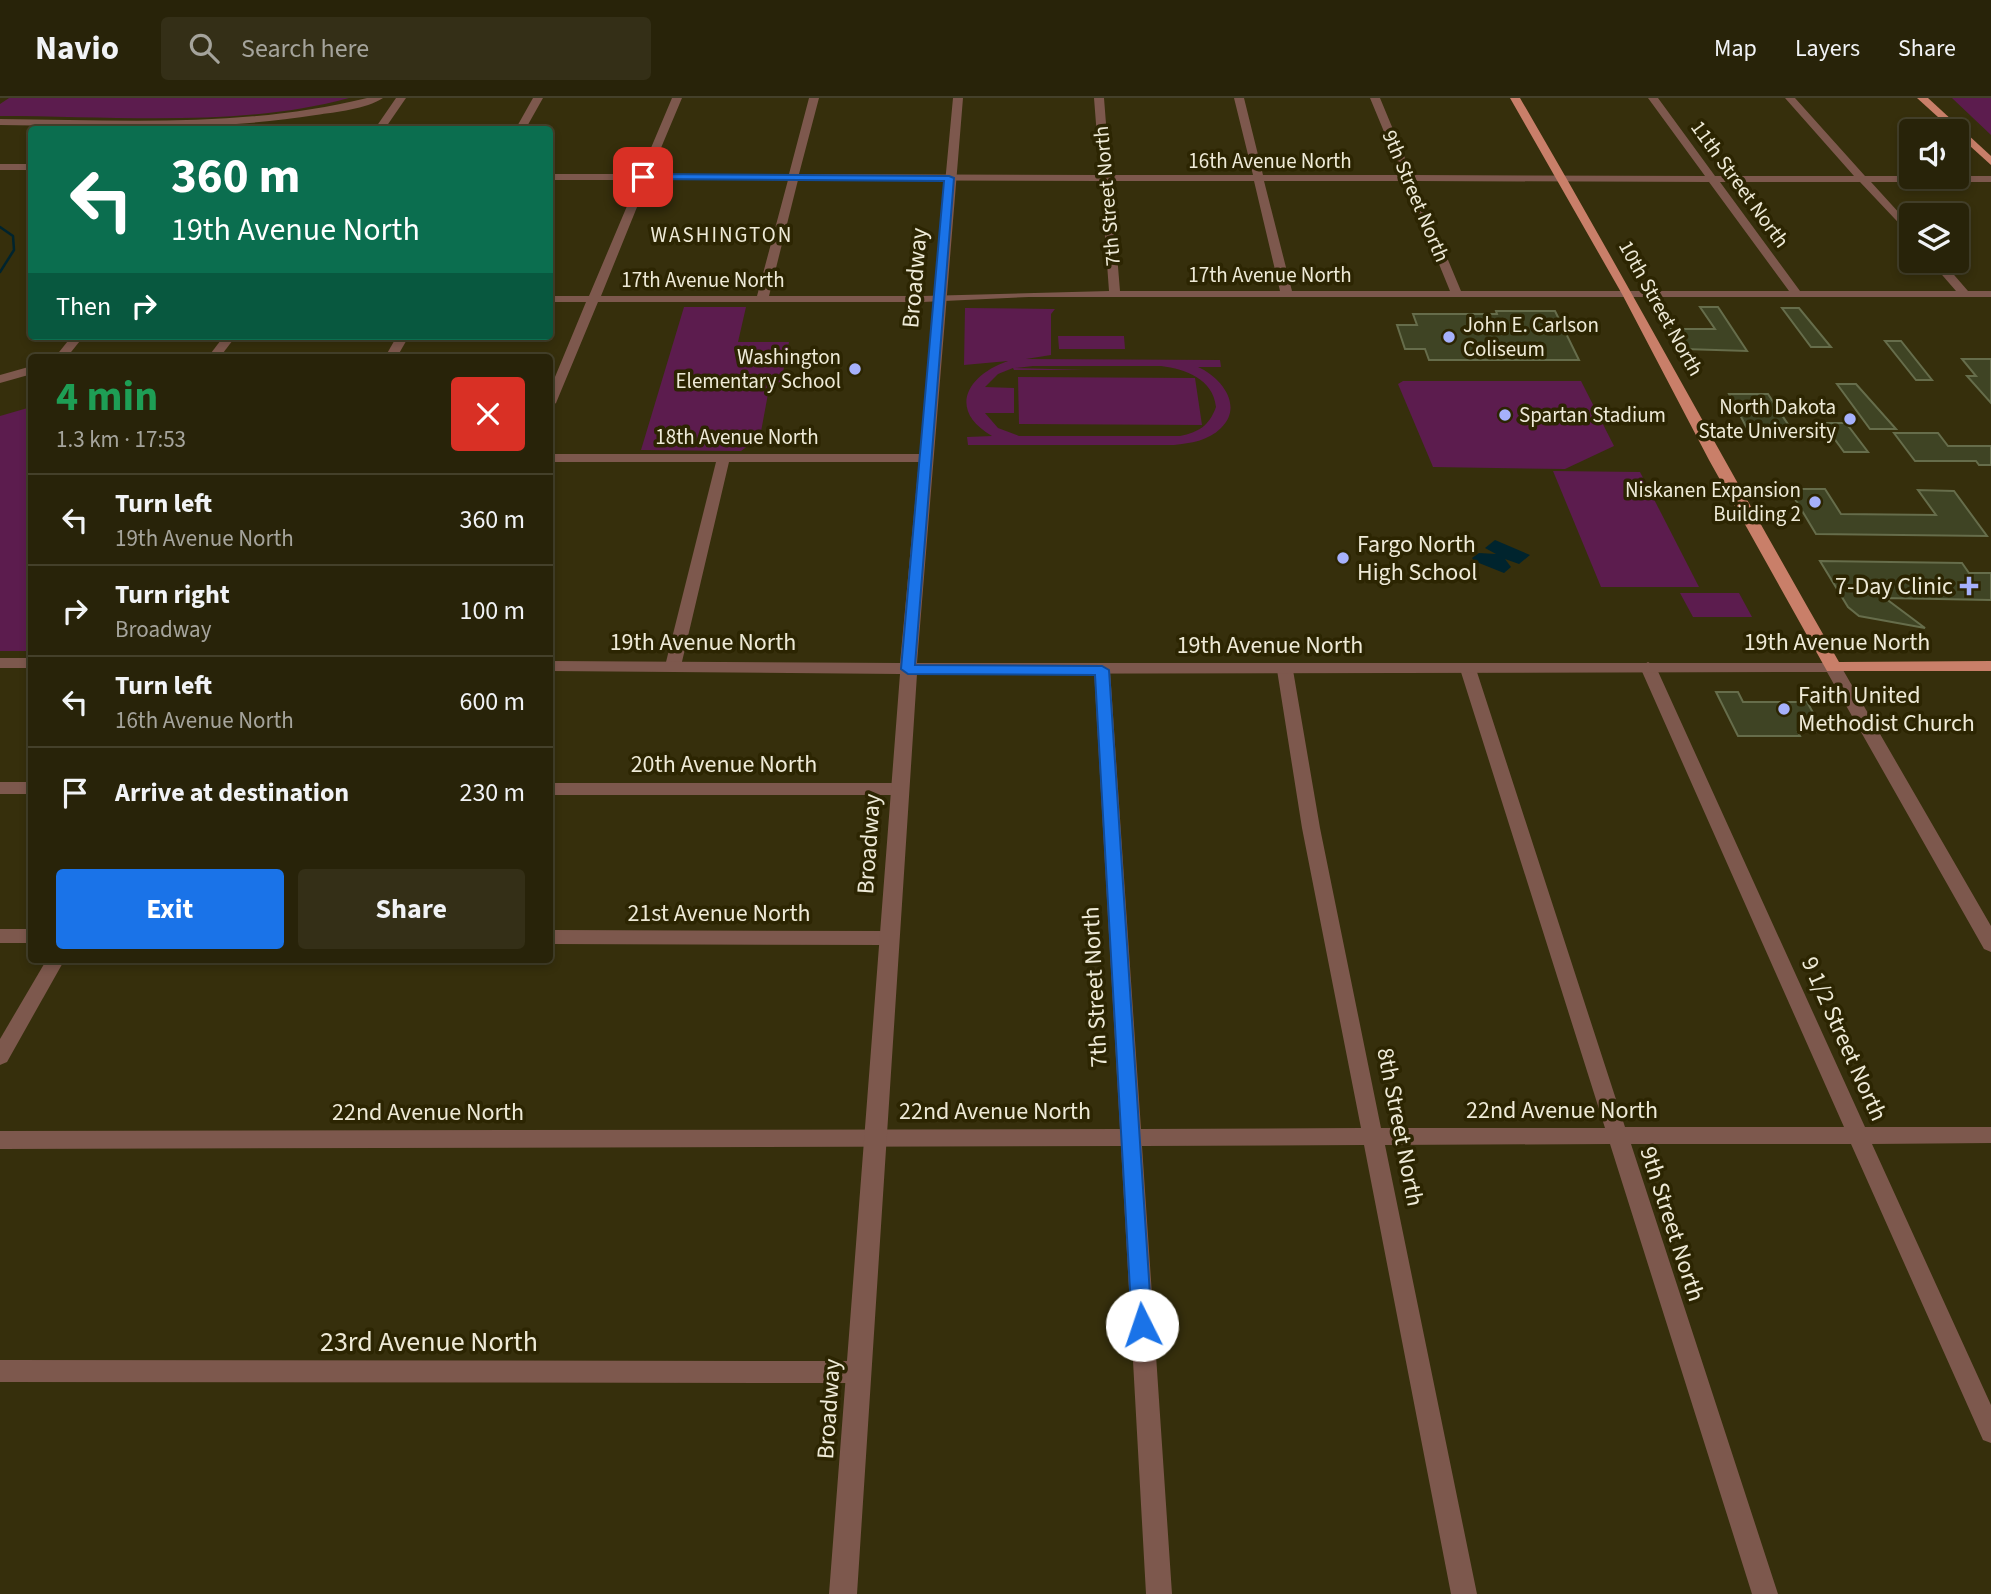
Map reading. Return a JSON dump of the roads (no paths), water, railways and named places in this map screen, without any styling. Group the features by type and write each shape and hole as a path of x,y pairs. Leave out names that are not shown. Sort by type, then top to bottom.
{"main road":[{"name":"10th Street North","path":"1515,98 1628,294 1833,667"},
{"path":"1922,98 1991,162"},
{"name":"19th Avenue North","path":"1833,667 1991,666"}],"street":[{"path":"0,122 238,120 309,113 378,98"},
{"path":"382,126 401,98"},
{"path":"522,126 538,98"},
{"path":"553,396 677,98"},
{"path":"762,299 814,98"},
{"name":"Broadway","path":"843,1594 908,669 958,98"},
{"name":"7th Street North","path":"1099,98 1115,294"},
{"path":"1239,98 1287,294"},
{"name":"9th Street North","path":"1375,98 1457,294"},
{"name":"11th Street North","path":"1653,98 1797,294"},
{"path":"1790,98 1899,219"},
{"path":"0,167 28,167"},
{"name":"16th Avenue North","path":"553,177 1106,180 1991,179"},
{"path":"1947,273 1965,293"},
{"name":"17th Avenue North","path":"553,299 941,298 1115,294 1991,294"},
{"path":"63,354 75,340"},
{"path":"216,354 227,340"},
{"path":"0,379 28,371"},
{"name":"18th Avenue North","path":"553,458 925,458"},
{"path":"673,666 723,458"},
{"path":"0,663 28,663"},
{"name":"19th Avenue North","path":"553,666 1102,670 1833,667"},
{"name":"9 1/2 Street North","path":"1648,667 1991,1432"},
{"name":"10th Street North","path":"1833,667 1991,944"},
{"name":"9th Street North","path":"1468,669 1765,1594"},
{"name":"7th Street North","path":"1102,670 1159,1594"},
{"name":"8th Street North","path":"1284,670 1311,828 1375,1136 1464,1594"},
{"path":"0,788 28,788"},
{"name":"20th Avenue North","path":"553,789 899,789"},
{"path":"0,936 28,936"},
{"name":"21st Avenue North","path":"553,937 888,938"},
{"path":"0,1057 54,963"},
{"name":"22nd Avenue North","path":"0,1140 1991,1135"},
{"name":"23rd Avenue North","path":"0,1371 858,1372"}],"water":[{"path":"1495,540 1530,555 1519,564 1505,559 1511,567 1504,573 1474,561 1472,558 1479,553 1496,554 1485,548"}],"waterway":[{"path":"0,227 13,236 14,250 0,272"}],"place":[{"name":"John E. Carlson Coliseum","path":"1449,337"},
{"name":"Washington Elementary School","path":"855,369"},
{"name":"Spartan Stadium","path":"1505,415"},
{"name":"North Dakota State University","path":"1850,419"},
{"name":"Niskanen Expansion Building 2","path":"1815,502"},
{"name":"Fargo North High School","path":"1343,558"},
{"name":"7-Day Clinic","path":"1969,586"},
{"name":"Faith United Methodist Church","path":"1784,709"}],"district":[{"name":"WASHINGTON","path":"722,235"}]}
